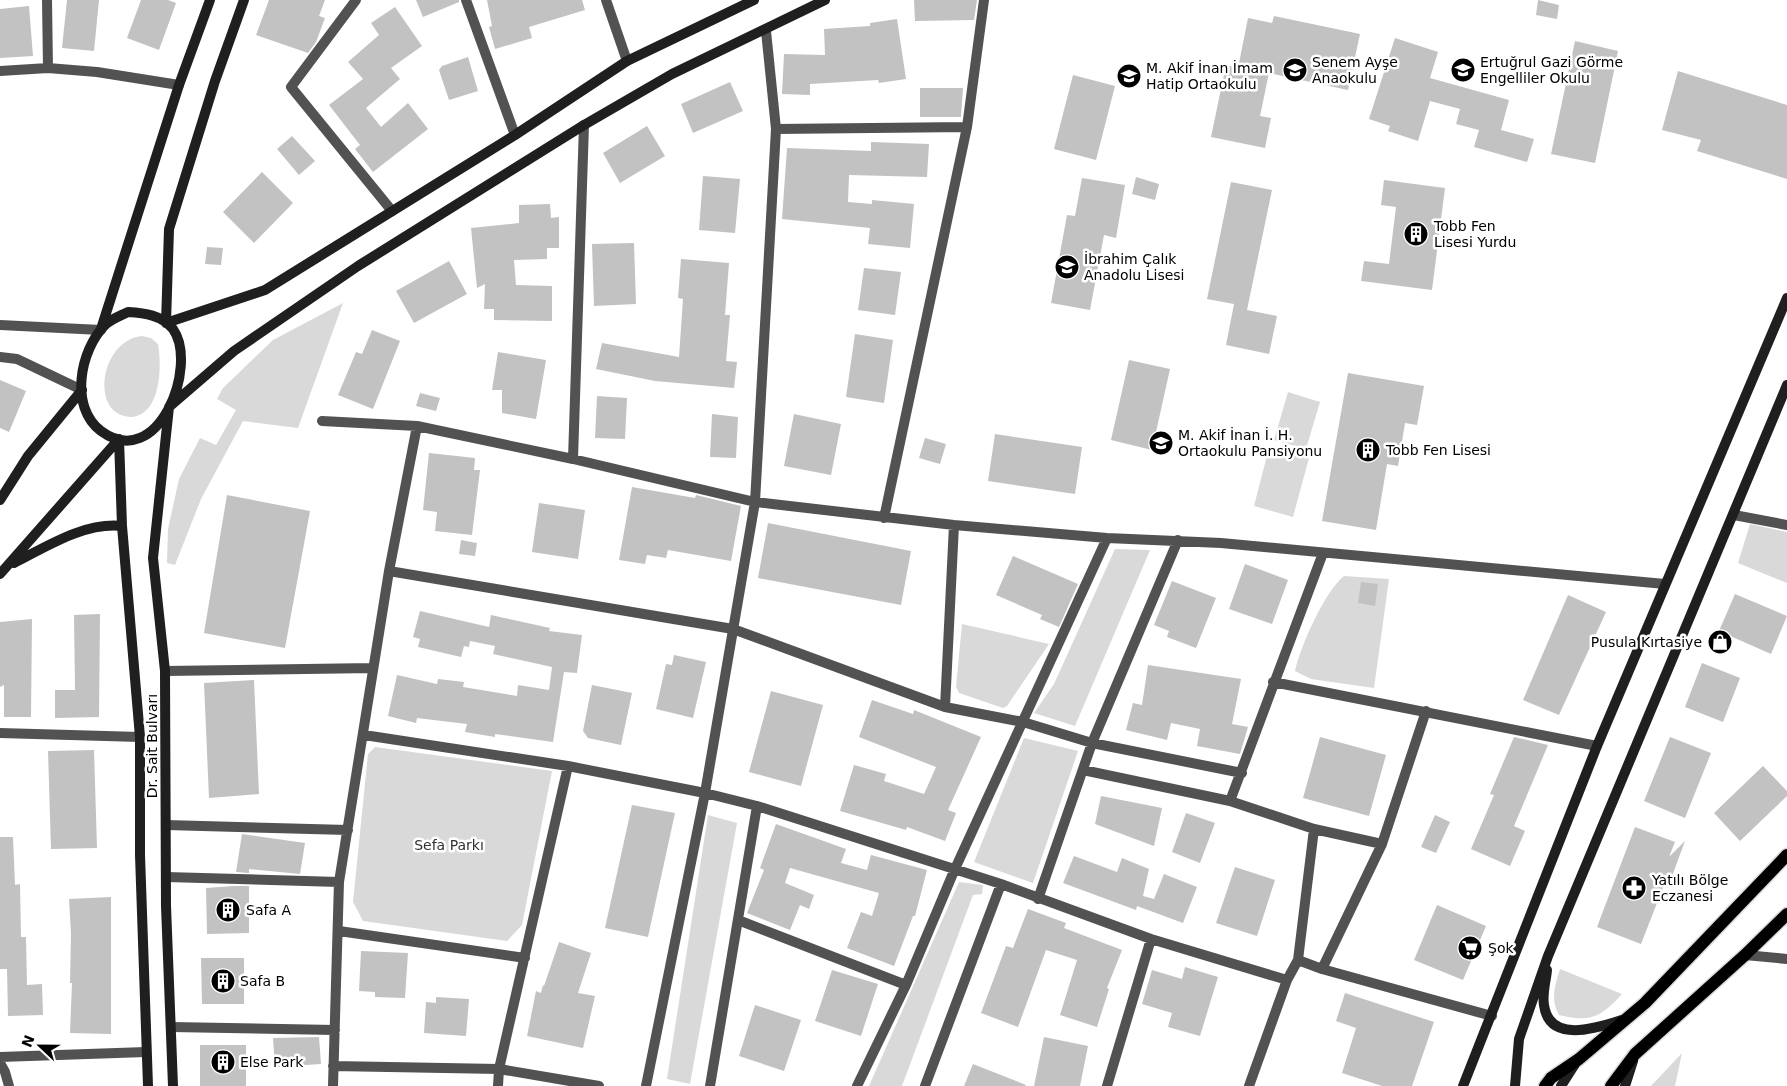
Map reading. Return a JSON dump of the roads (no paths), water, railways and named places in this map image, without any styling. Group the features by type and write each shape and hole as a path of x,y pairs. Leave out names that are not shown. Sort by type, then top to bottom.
{"main road":[{"path":"101,330 117,317 128,312 144,313 166,323 174,330 180,364 178,382 169,407 158,425 149,434 136,441 118,440 108,436 96,427 86,412 82,390 84,368 88,352 101,330 179,85 210,0"},
{"path":"166,323 168,229 215,80 244,0"},
{"path":"166,323 265,290 515,135 627,62 754,0"},
{"path":"169,407 234,351 351,271 584,125 672,74 766,31 825,0"},
{"path":"1463,1086 1597,746 1787,298"},
{"path":"1515,1086 1518,1039 1548,956 1787,386"},
{"path":"0,500 28,456 82,390"},
{"name":"Dr. Sait Bulvarı","path":"169,407 153,558 166,670 166,877 174,1086"},
{"path":"0,574 118,440"},
{"name":"Dr. Sait Bulvarı","path":"118,440 122,526 140,737 140,854 148,1086"},
{"path":"9,566 61,540 89,530 110,525 122,526"},
{"path":"1545,1086 1551,1078 1578,1059 1622,1020 1645,1003 1787,855"},
{"path":"1611,1086 1635,1054 1745,955 1787,914"},
{"path":"1548,956 1544,1004 1547,1018 1555,1026 1570,1031 1585,1030 1622,1020"},
{"path":"1625,1086 1635,1054"},
{"path":"1561,1086 1578,1059"}],"street":[{"path":"47,0 48,68"},
{"path":"356,0 291,87 392,211"},
{"path":"466,0 515,135"},
{"path":"606,0 627,62"},
{"path":"884,518 967,127 984,0"},
{"path":"646,1086 705,793 755,502 776,129 766,31"},
{"path":"0,71 48,68 97,72 179,85"},
{"path":"573,459 584,125"},
{"path":"776,129 967,127"},
{"path":"0,325 101,330"},
{"path":"0,357 17,359 82,390"},
{"path":"322,421 417,426 573,459 755,502 884,518 954,526 1108,538 1178,540 1665,584"},
{"path":"333,1086 339,882 364,735 372,668 417,426"},
{"path":"1734,515 1787,525"},
{"path":"945,707 954,526"},
{"path":"857,1086 906,985 954,870 1108,538"},
{"path":"1038,899 1092,744 1178,540"},
{"path":"1230,801 1242,773 1273,682 1324,553"},
{"path":"389,571 733,630 945,707 1023,722 1092,744 1242,773"},
{"path":"166,670 372,668"},
{"path":"1273,682 1597,746"},
{"path":"1322,969 1382,844 1426,711"},
{"path":"0,733 140,737"},
{"path":"364,735 568,766 705,793 757,806 1001,884 1151,939 1287,980"},
{"path":"498,1086 499,1069 526,958 568,766"},
{"path":"1083,770 1230,801 1314,829 1382,844"},
{"path":"710,1086 757,806"},
{"path":"166,825 348,830"},
{"path":"1249,1086 1287,980 1298,960 1314,829"},
{"path":"166,877 339,882"},
{"path":"924,1086 1001,884"},
{"path":"738,920 906,985"},
{"path":"339,931 526,958"},
{"path":"1107,1086 1151,939"},
{"path":"1745,955 1787,959"},
{"path":"1298,960 1322,969 1492,1016"},
{"path":"171,1026 335,1030"},
{"path":"0,1057 146,1052"},
{"path":"0,1063 9,1086"},
{"path":"333,1066 499,1069 599,1086"}],"place":[{"name":"Senem Ayşe Anaokulu","path":"1295,70"},
{"name":"Ertuğrul Gazi Görme Engelliler Okulu","path":"1463,70"},
{"name":"M. Akif İnan İmam Hatip Ortaokulu","path":"1129,76"},
{"name":"Tobb Fen Lisesi Yurdu","path":"1416,234"},
{"name":"İbrahim Çalık Anadolu Lisesi","path":"1067,267"},
{"name":"M. Akif İnan İ. H. Ortaokulu Pansiyonu","path":"1161,443"},
{"name":"Tobb Fen Lisesi","path":"1368,450"},
{"name":"Pusula Kırtasiye","path":"1720,642"},
{"name":"Yatılı Bölge Eczanesi","path":"1634,888"},
{"name":"Safa A","path":"228,910"},
{"name":"Şok","path":"1470,948"},
{"name":"Safa B","path":"223,981"},
{"name":"Else Park","path":"223,1062"}],"park label":[{"name":"Sefa Parkı","path":"449,845"}]}
